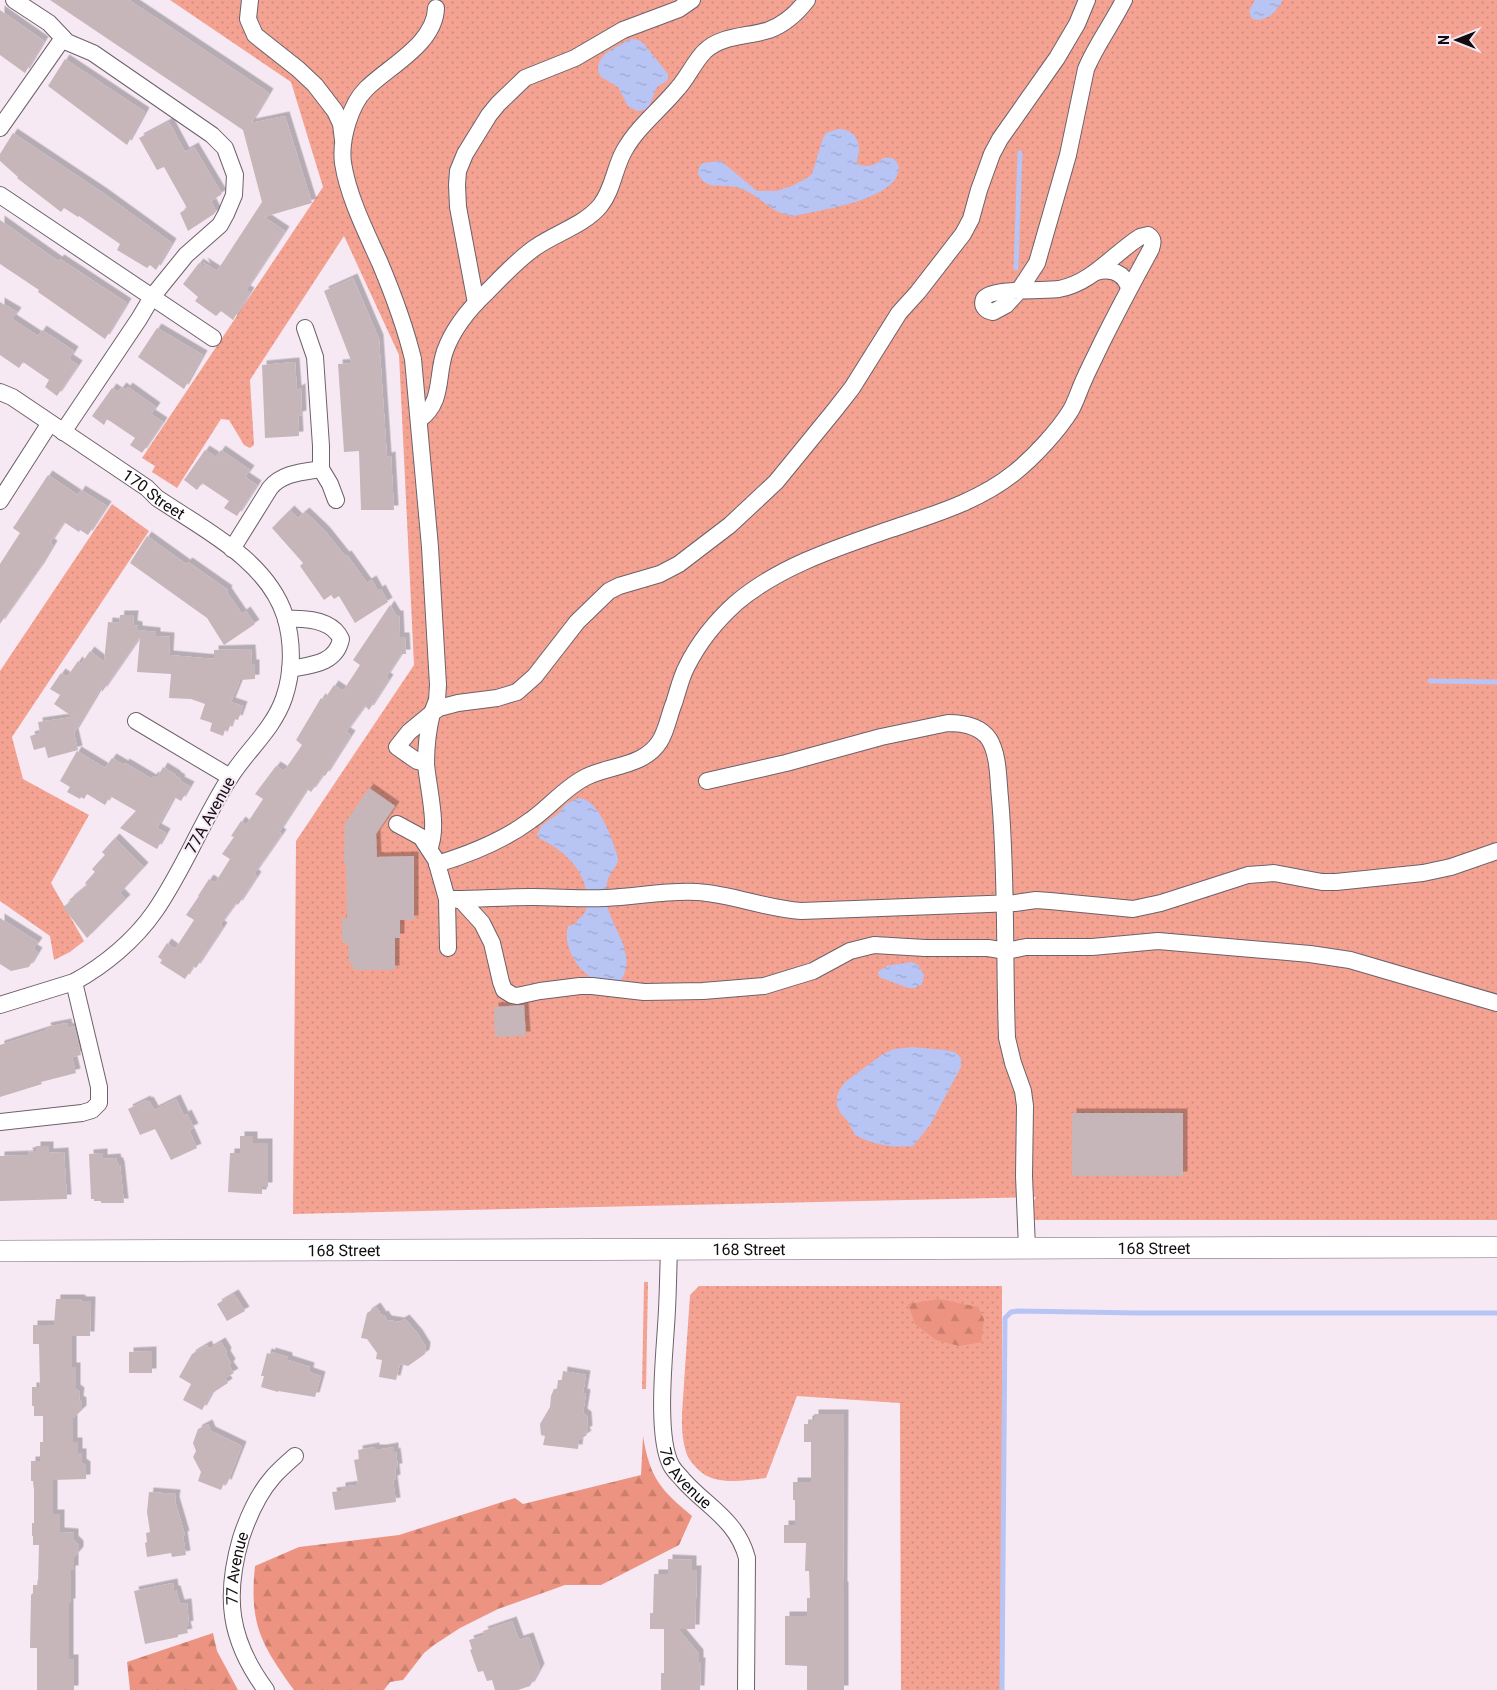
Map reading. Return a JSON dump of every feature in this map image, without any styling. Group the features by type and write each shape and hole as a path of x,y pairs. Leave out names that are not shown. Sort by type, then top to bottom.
{"main road":[{"name":"168 Street","path":"0,1251 1497,1247"}],"street":[{"path":"0,501 139,319 152,297 186,256 220,225 234,195 235,185 235,175 231,161 225,148 212,135 93,53 63,38 48,23 14,0"},
{"path":"250,0 248,20 255,35 298,69 326,98 339,119 344,142"},
{"path":"476,303 458,207 457,185 458,171 465,154 489,115 525,78 575,58 623,30 679,9 692,0"},
{"path":"419,420 432,408 436,398 444,353 455,329 476,303 526,254 586,219 599,208 610,188 625,149 679,87 705,52 723,40 770,29 792,17 807,0"},
{"path":"426,763 417,761 397,747 409,732 432,713 440,708 458,703 497,698 517,692 539,671 577,622 609,591 619,586 660,574 679,564 730,526 776,482 840,404 899,313 918,292 963,234 971,219 992,154 1000,139 1057,58 1077,24 1087,0"},
{"path":"437,864 458,858 504,838 530,822 564,791 584,778 602,770 631,763 643,758 653,750 661,740 686,668 696,649 710,629 737,603 778,575 828,552 936,515 973,499 1012,474 1043,444 1071,409 1086,374 1153,243 1152,238 1148,235 1140,237 1096,272 1076,283 1061,288 1018,292 1035,268 1043,245 1068,155 1086,69 1124,0"},
{"path":"429,850 432,842 432,822 426,763 429,724 437,700 438,685 430,547 413,359 406,329 354,201 343,163 344,142 351,115 360,97 371,85 400,62 420,41 436,16 436,8"},
{"path":"0,128 63,38"},
{"path":"0,195 213,338"},
{"path":"1035,268 1037,283 1041,288 1047,290"},
{"path":"1096,272 1104,270 1119,273 1127,280 1129,288"},
{"path":"306,328 316,357 321,446 320,469 330,484 336,500"},
{"name":"170 Street","path":"0,392 12,397 148,488 157,498 232,549 257,569 267,581 286,619"},
{"path":"232,549 277,480 289,475 320,469"},
{"path":"286,619 311,619 336,632 341,639 338,649 327,660 290,669"},
{"name":"77A Avenue","path":"0,1005 74,982 110,958 151,917 171,886 230,777 277,714 284,697 290,669 290,639 286,619"},
{"path":"136,721 230,777"},
{"path":"707,781 786,763 929,726 959,723 978,729 988,737 995,758 1004,849 1007,1038 1023,1091 1025,1106 1024,1176 1027,1248"},
{"path":"397,824 421,837 437,864 451,899 448,948"},
{"path":"451,899 534,897 578,899 696,892 736,898 786,910 802,911 1050,901 1133,909 1161,903 1248,875 1274,873 1316,881 1336,882 1423,873 1451,867 1497,851"},
{"path":"451,899 462,901 482,923 492,943 504,990 507,994 517,996 580,986 653,992 703,991 764,986 814,971 850,951 874,945 925,948 980,948 1006,951 1026,947 1092,947 1158,941 1310,954 1350,960 1497,1004"},
{"path":"0,1122 82,1113 92,1110 99,1103 99,1087 74,982"},
{"name":"76 Avenue","path":"669,1250 663,1382 665,1447 672,1468 690,1488 710,1504 730,1525 743,1544 747,1558 746,1690"},
{"name":"77 Avenue","path":"266,1690 251,1670 241,1649 235,1628 231,1586 234,1568 248,1519 272,1478 295,1456"}],"shaded area":[{"path":"170,0 1497,0 1497,1220 1032,1220 1032,1204 1036,1197 293,1214 296,841 414,665 399,355 344,236 250,380 254,445 250,448 244,445 229,420 221,419 177,488 152,472 155,466 142,458 323,187 291,82"},
{"path":"112,504 149,531 12,737 23,779 89,815 51,883 84,941 70,952 54,960 50,936 0,901 0,671"},
{"path":"644,1282 648,1282 646,1389 642,1389"},
{"path":"699,1286 1002,1286 1002,1690 901,1690 900,1403 797,1396 766,1478 735,1481 719,1480 705,1475 696,1468 687,1455 684,1444 682,1409 690,1295"}],"green space":[{"path":"939,1299 978,1307 984,1319 981,1342 959,1346 936,1340 915,1324 908,1304"},
{"path":"643,1436 649,1462 658,1482 692,1516 679,1545 601,1585 565,1585 498,1609 460,1628 434,1645 424,1653 403,1680 390,1682 384,1690 294,1690 273,1659 256,1619 254,1603 255,1566 299,1547 399,1535 515,1498 523,1504 641,1475"},
{"path":"213,1633 217,1651 238,1690 130,1690 127,1662"}],"water":[{"path":"1255,0 1283,0 1270,15 1257,20 1252,19 1249,11"},
{"path":"633,39 639,40 644,44 668,74 668,79 657,87 649,106 644,110 637,111 628,106 618,87 601,77 598,67 605,54"},
{"path":"838,129 851,132 856,138 859,147 857,164 871,166 883,158 891,158 895,160 899,167 896,178 888,186 864,199 834,208 794,216 779,212 739,188 706,183 701,180 698,174 699,167 703,163 721,161 757,191 776,191 792,186 812,174 823,138 826,133"},
{"path":"578,798 586,800 599,813 613,841 618,858 606,886 606,898 612,920 622,941 627,962 618,984 600,982 591,977 584,972 574,958 567,942 568,926 575,924 585,911 587,900 584,882 580,873 561,851 540,839 537,835 541,826 559,813 566,804"},
{"path":"912,962 918,965 924,975 922,984 915,988 908,988 879,977 878,972 886,966"},
{"path":"912,1047 955,1052 961,1058 961,1067 930,1125 913,1146 883,1145 855,1135 837,1106 837,1096 840,1089 845,1082 883,1054 894,1049"}],"building":[{"path":"50,0 129,0 269,93 251,123 285,116 312,203 264,217 285,231 246,290 250,292 233,320 221,311 216,316 195,301 198,297 183,284 199,263 206,268 203,262 217,271 262,202 243,130"},
{"path":"0,10 44,41 25,73 0,55"},
{"path":"65,59 145,112 127,145 48,86"},
{"path":"169,122 185,152 194,147 222,194 211,201 216,211 214,214 188,231 180,213 187,208 164,167 157,170 139,138"},
{"path":"13,133 103,193 172,243 156,270 150,265 147,268 117,250 120,244 79,216 64,208 61,212 17,178 0,161 0,154"},
{"path":"0,220 58,261 60,259 127,303 105,339 38,292 39,290 0,264"},
{"path":"353,278 379,339 387,457 391,456 394,510 361,510 359,451 344,452 338,364 352,363 324,291"},
{"path":"0,302 17,312 12,319 38,336 42,330 74,351 69,359 78,365 57,396 45,387 49,380 23,362 19,368 0,355"},
{"path":"157,328 203,355 184,389 138,357"},
{"path":"295,362 297,390 301,388 302,415 298,416 299,436 265,438 262,365"},
{"path":"122,387 126,390 128,387 156,407 151,414 163,422 142,453 130,445 135,438 107,419 104,425 92,416 112,388 118,392"},
{"path":"205,450 216,457 221,450 250,470 245,477 257,485 237,516 224,508 229,501 202,483 197,490 184,480"},
{"path":"48,475 78,495 81,490 107,506 88,535 80,530 79,532 64,522 50,543 53,545 40,567 0,624 0,564 20,533 13,528"},
{"path":"290,510 298,518 305,512 325,531 345,556 347,555 367,583 372,580 378,591 381,589 388,602 355,623 339,596 334,599 331,595 324,600 300,566 303,563 272,528"},
{"path":"147,536 186,564 188,562 228,590 227,592 242,614 246,611 255,624 224,645 207,618 130,563"},
{"path":"390,605 396,615 399,615 400,637 405,637 406,654 401,654 386,677 389,679 369,710 365,706 346,732 351,735 325,776 323,775 311,792 307,789 279,832 282,834 254,874 257,876 238,905 236,903 220,925 223,927 196,968 193,966 185,979 160,963 162,960 158,957 167,943 175,949 194,920 186,915 209,879 215,883 230,859 222,854 234,837 231,836 241,821 246,825 263,799 255,794 276,766 284,771 302,745 296,740 321,698 324,700 334,685 343,691 360,665 353,660"},
{"path":"120,615 134,615 133,625 138,626 138,630 156,632 156,636 170,637 169,655 214,659 214,650 251,649 252,664 255,664 255,679 240,680 231,702 243,706 238,720 235,719 233,724 231,723 228,731 225,730 223,736 210,731 212,723 200,719 205,704 191,699 169,698 171,674 137,672 140,637 102,692 102,686 74,733 78,750 48,758 45,747 34,750 30,736 40,733 38,722 73,717 54,704 60,695 50,689 61,673 67,677 78,661 81,664 90,651 104,662 108,622 119,623"},
{"path":"77,751 105,768 112,758 124,765 125,763 152,779 154,776 157,778 163,767 181,779 180,781 190,786 181,801 174,797 157,828 166,833 157,849 120,828 136,811 110,796 105,805 87,794 84,799 81,797 80,799 67,792 70,787 60,781"},
{"path":"369,788 395,806 376,834 377,857 414,856 414,920 400,920 400,938 395,938 395,970 353,970 353,964 349,963 348,943 342,943 342,918 347,918 346,864 344,864 345,823"},
{"path":"115,838 144,867 120,893 126,899 87,938 63,907 87,885 85,883 95,872 92,869 105,855 102,852"},
{"path":"0,918 38,942 33,949 38,952 29,967 11,971 0,964"},
{"path":"524,1005 526,1036 495,1037 494,1007"},
{"path":"67,1023 68,1028 74,1026 81,1055 72,1057 76,1073 41,1082 42,1084 0,1097 0,1045 47,1030 46,1027"},
{"path":"176,1099 184,1116 187,1114 194,1128 189,1130 197,1148 171,1160 155,1129 140,1135 128,1109 146,1100 147,1102 149,1101 154,1110"},
{"path":"1072,1113 1183,1113 1183,1176 1072,1176"},
{"path":"240,1136 253,1136 253,1143 268,1143 268,1187 262,1187 262,1194 228,1192 230,1153 240,1153"},
{"path":"36,1146 49,1146 49,1153 64,1152 67,1199 0,1201 0,1156 29,1155 28,1152 36,1151"},
{"path":"103,1153 103,1159 116,1158 117,1162 119,1162 124,1203 101,1203 101,1201 91,1199 89,1154"},
{"path":"234,1294 245,1311 227,1321 217,1304"},
{"path":"56,1299 91,1301 90,1336 72,1336 72,1367 76,1367 76,1389 80,1392 79,1400 82,1402 82,1410 73,1418 73,1442 78,1442 78,1453 82,1453 82,1463 86,1466 86,1479 53,1480 53,1514 60,1514 60,1532 74,1533 74,1540 79,1545 79,1551 74,1557 74,1570 71,1570 71,1603 69,1603 69,1659 74,1659 74,1690 37,1690 37,1648 30,1648 31,1595 33,1593 33,1585 38,1585 39,1545 33,1545 32,1536 34,1490 33,1481 31,1481 31,1461 40,1461 40,1442 43,1442 43,1416 34,1416 34,1406 32,1406 32,1387 40,1387 39,1344 33,1344 33,1325 54,1325"},
{"path":"376,1307 387,1320 400,1322 405,1319 426,1347 425,1354 408,1366 400,1364 396,1380 379,1377 382,1360 376,1359 377,1353 367,1339 361,1338 367,1313"},
{"path":"221,1342 231,1363 229,1366 234,1373 225,1378 228,1383 211,1394 202,1410 183,1400 191,1384 179,1377 192,1354 207,1345 209,1349"},
{"path":"152,1351 152,1373 129,1373 129,1352"},
{"path":"271,1352 310,1367 309,1372 321,1376 315,1397 278,1392 261,1387 264,1376 261,1376 267,1353 271,1354"},
{"path":"563,1371 586,1375 583,1393 586,1394 583,1413 587,1416 588,1430 585,1432 587,1435 579,1440 578,1449 543,1445 545,1436 541,1435 540,1424 550,1407 551,1396 554,1389 557,1389 558,1380 562,1380"},
{"path":"814,1414 844,1414 844,1690 807,1690 807,1666 785,1665 785,1616 807,1616 807,1598 810,1598 809,1571 805,1571 806,1543 784,1543 784,1525 795,1525 793,1482 811,1482 811,1442 804,1442 804,1424 808,1424 808,1420 814,1420"},
{"path":"208,1424 211,1431 242,1446 227,1484 224,1483 221,1490 198,1481 201,1472 193,1457 196,1451 193,1443 198,1429"},
{"path":"375,1447 375,1449 382,1449 394,1447 394,1453 396,1452 398,1468 395,1468 396,1479 393,1480 396,1502 335,1510 332,1492 341,1491 341,1487 358,1483 354,1460 359,1459 358,1450"},
{"path":"149,1492 176,1494 175,1501 185,1535 183,1536 186,1555 172,1557 171,1553 147,1557 145,1543 147,1542 146,1533 150,1532 147,1512"},
{"path":"668,1559 692,1560 692,1570 697,1570 695,1629 678,1629 699,1654 699,1662 701,1662 700,1690 661,1690 661,1673 664,1673 664,1629 650,1629 650,1613 653,1613 654,1574 668,1574"},
{"path":"173,1583 180,1604 187,1603 189,1625 186,1626 188,1633 145,1644 134,1591"},
{"path":"512,1621 519,1640 529,1637 540,1668 530,1686 518,1690 495,1690 492,1680 487,1681 483,1671 478,1672 470,1650 472,1649 469,1640 485,1635 483,1631"}],"waterway":[{"path":"1016,268 1020,153"},
{"path":"1430,681 1497,682"},
{"path":"1002,1690 1005,1318 1011,1312 1497,1313"}]}
